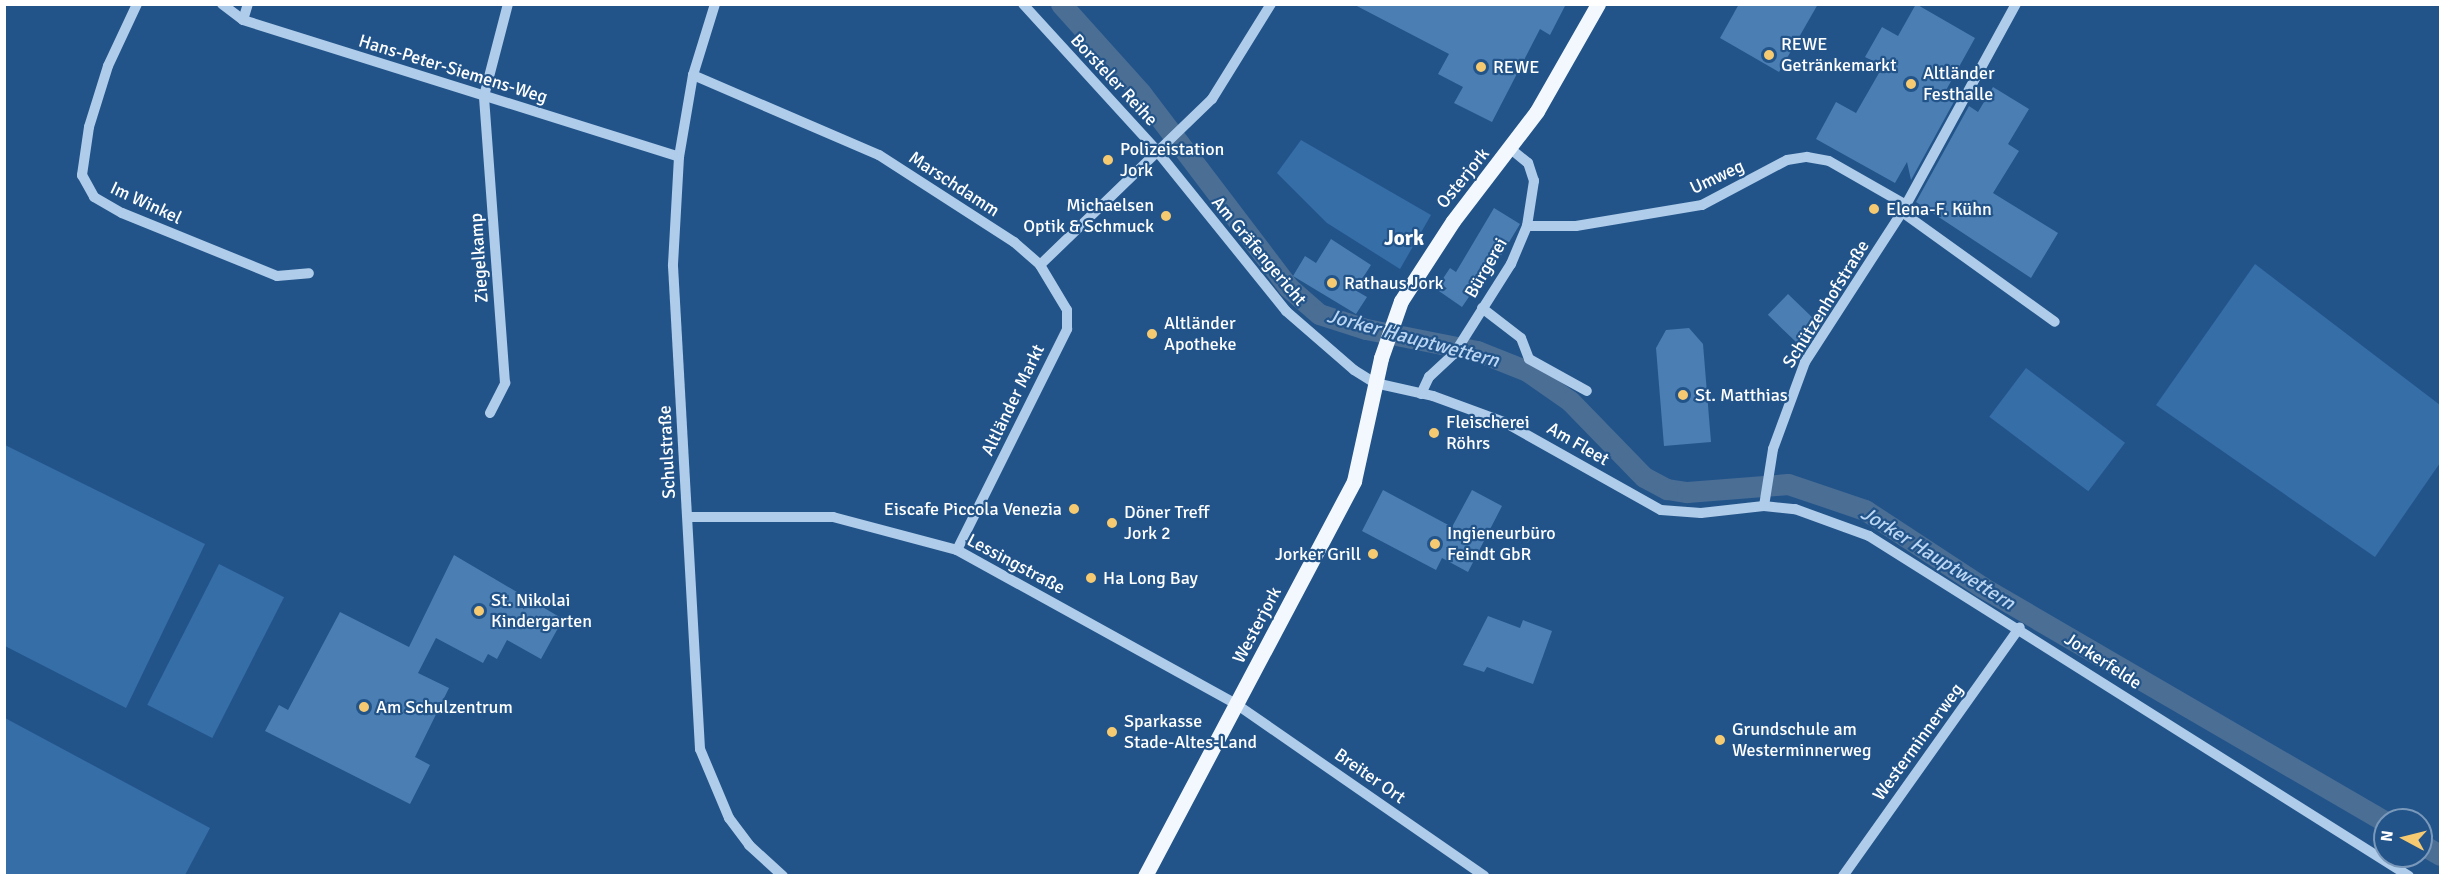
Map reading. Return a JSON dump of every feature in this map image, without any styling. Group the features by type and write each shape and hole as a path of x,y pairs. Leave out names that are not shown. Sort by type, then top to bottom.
{"main road":[{"name":"Osterjork","path":"1376,383 1390,325 1452,221 1511,149 1598,4"},
{"name":"Westerjork","path":"1145,876 1354,481 1376,383"}],"street":[{"name":"Im Winkel","path":"137,4 108,66 89,127 82,175 94,196 122,213 277,276 309,273"},
{"name":"Hans-Peter-Siemens-Weg","path":"222,4 243,20 679,157"},
{"path":"243,20 248,4"},
{"name":"Ziegelkamp","path":"490,413 505,383 484,96 508,4"},
{"name":"Schulstraße","path":"715,4 693,75 679,157 673,266 700,749 729,818 749,845 783,876"},
{"name":"Borsteler Reihe","path":"1023,4 1157,151"},
{"path":"1040,265 1221,87 1271,4"},
{"name":"Schützenhofstraße","path":"1764,502 1767,474 1789,398 1805,362 1904,208 2016,4"},
{"name":"Marschdamm","path":"693,75 879,155 1014,242 1040,265"},
{"name":"Bürgerei","path":"1421,394 1429,377 1454,354 1511,264 1527,226 1534,181 1528,163 1511,149"},
{"name":"Am Gräfengericht","path":"1157,151 1286,311 1376,383"},
{"name":"Umweg","path":"1527,226 1576,226 1702,205 1787,160 1807,157 1830,161 1904,208 2055,322"},
{"name":"Altländer Markt","path":"957,550 1067,329 1066,310 1040,265"},
{"path":"1482,308 1521,338 1529,359 1587,391"},
{"name":"Am Fleet","path":"1376,383 1421,394 1504,422 1661,510 1701,513 1764,502"},
{"name":"Jorkerfelde","path":"1764,502 1827,518 1869,536 2020,627 2409,876"},
{"name":"Lessingstraße","path":"688,517 833,517 957,550 1236,704"},
{"name":"Westerminnerweg","path":"1843,876 2020,627"},
{"name":"Breiter Ort","path":"1236,704 1484,876"}],"shaded area":[{"path":"1301,140 1431,215 1400,269 1327,223 1277,173"},
{"path":"2255,264 2440,405 2440,463 2375,557 2156,405"},
{"path":"2026,368 2125,443 2088,491 1989,417"},
{"path":"5,445 205,544 126,708 5,646"},
{"path":"219,564 284,597 212,738 147,705"},
{"path":"5,718 210,828 185,875 5,875"}],"building":[{"name":"REWE","path":"1353,4 1566,4 1550,35 1540,29 1492,122 1454,103 1463,87 1438,74 1449,54"},
{"name":"REWE Getränkemarkt","path":"1739,4 1818,4 1779,72 1720,38"},
{"name":"Altländer Festhalle","path":"1916,4 1975,38 1945,92 1956,98 1911,180 1907,162 1895,183 1816,139 1836,102 1856,113 1883,66 1865,57 1882,27 1898,36"},
{"path":"1993,87 2029,109 2008,144 2019,151 1993,193 2058,233 2031,278 1916,202 1969,106 1978,112"},
{"path":"1494,208 1520,224 1490,274 1486,272 1462,307 1436,289 1450,268 1456,272"},
{"name":"Rathaus Jork","path":"1331,239 1371,265 1355,290 1367,297 1356,314 1293,276 1305,256 1316,263"},
{"path":"1788,294 1820,325 1800,346 1768,315"},
{"name":"St. Matthias","path":"1689,328 1703,344 1711,442 1664,446 1656,348 1666,330"},
{"name":"Ingieneurbüro Feindt GbR","path":"1383,490 1452,527 1472,490 1502,506 1468,572 1442,558 1436,570 1362,531"},
{"name":"Am Schulzentrum","path":"454,555 563,619 541,659 507,640 497,659 488,654 483,663 436,638 418,673 449,688 415,757 430,765 410,804 265,731 279,705 288,710 340,612 409,647"},
{"path":"1488,616 1520,628 1523,620 1552,631 1533,684 1487,667 1484,672 1463,665"}],"waterway":[{"name":"Jorker Hauptwettern","path":"1061,4 1141,93 1288,287 1319,314 1366,329 1477,351 1527,371 1570,401 1644,477 1667,489 1687,492 1788,484 1865,510 1982,587 2373,815"},
{"name":"Jorker Hauptwettern","path":"2433,851 2440,855"}],"place":[{"name":"REWE Getränkemarkt","path":"1769,55"},
{"name":"REWE","path":"1481,67"},
{"name":"Altländer Festhalle","path":"1911,84"},
{"name":"Polizeistation Jork","path":"1108,160"},
{"name":"Elena-F. Kühn","path":"1874,209"},
{"name":"Michaelsen Optik & Schmuck","path":"1166,216"},
{"name":"Rathaus Jork","path":"1332,283"},
{"name":"Altländer Apotheke","path":"1152,334"},
{"name":"St. Matthias","path":"1683,395"},
{"name":"Fleischerei Röhrs","path":"1434,433"},
{"name":"Eiscafe Piccola Venezia","path":"1074,509"},
{"name":"Döner Treff Jork 2","path":"1112,523"},
{"name":"Ingieneurbüro Feindt GbR","path":"1435,544"},
{"name":"Jorker Grill","path":"1373,554"},
{"name":"Ha Long Bay","path":"1091,578"},
{"name":"St. Nikolai Kindergarten","path":"479,611"},
{"name":"Am Schulzentrum","path":"364,707"},
{"name":"Sparkasse Stade-Altes-Land","path":"1112,732"},
{"name":"Grundschule am Westerminnerweg","path":"1720,740"}],"district":[{"name":"Jork","path":"1404,238"}]}
